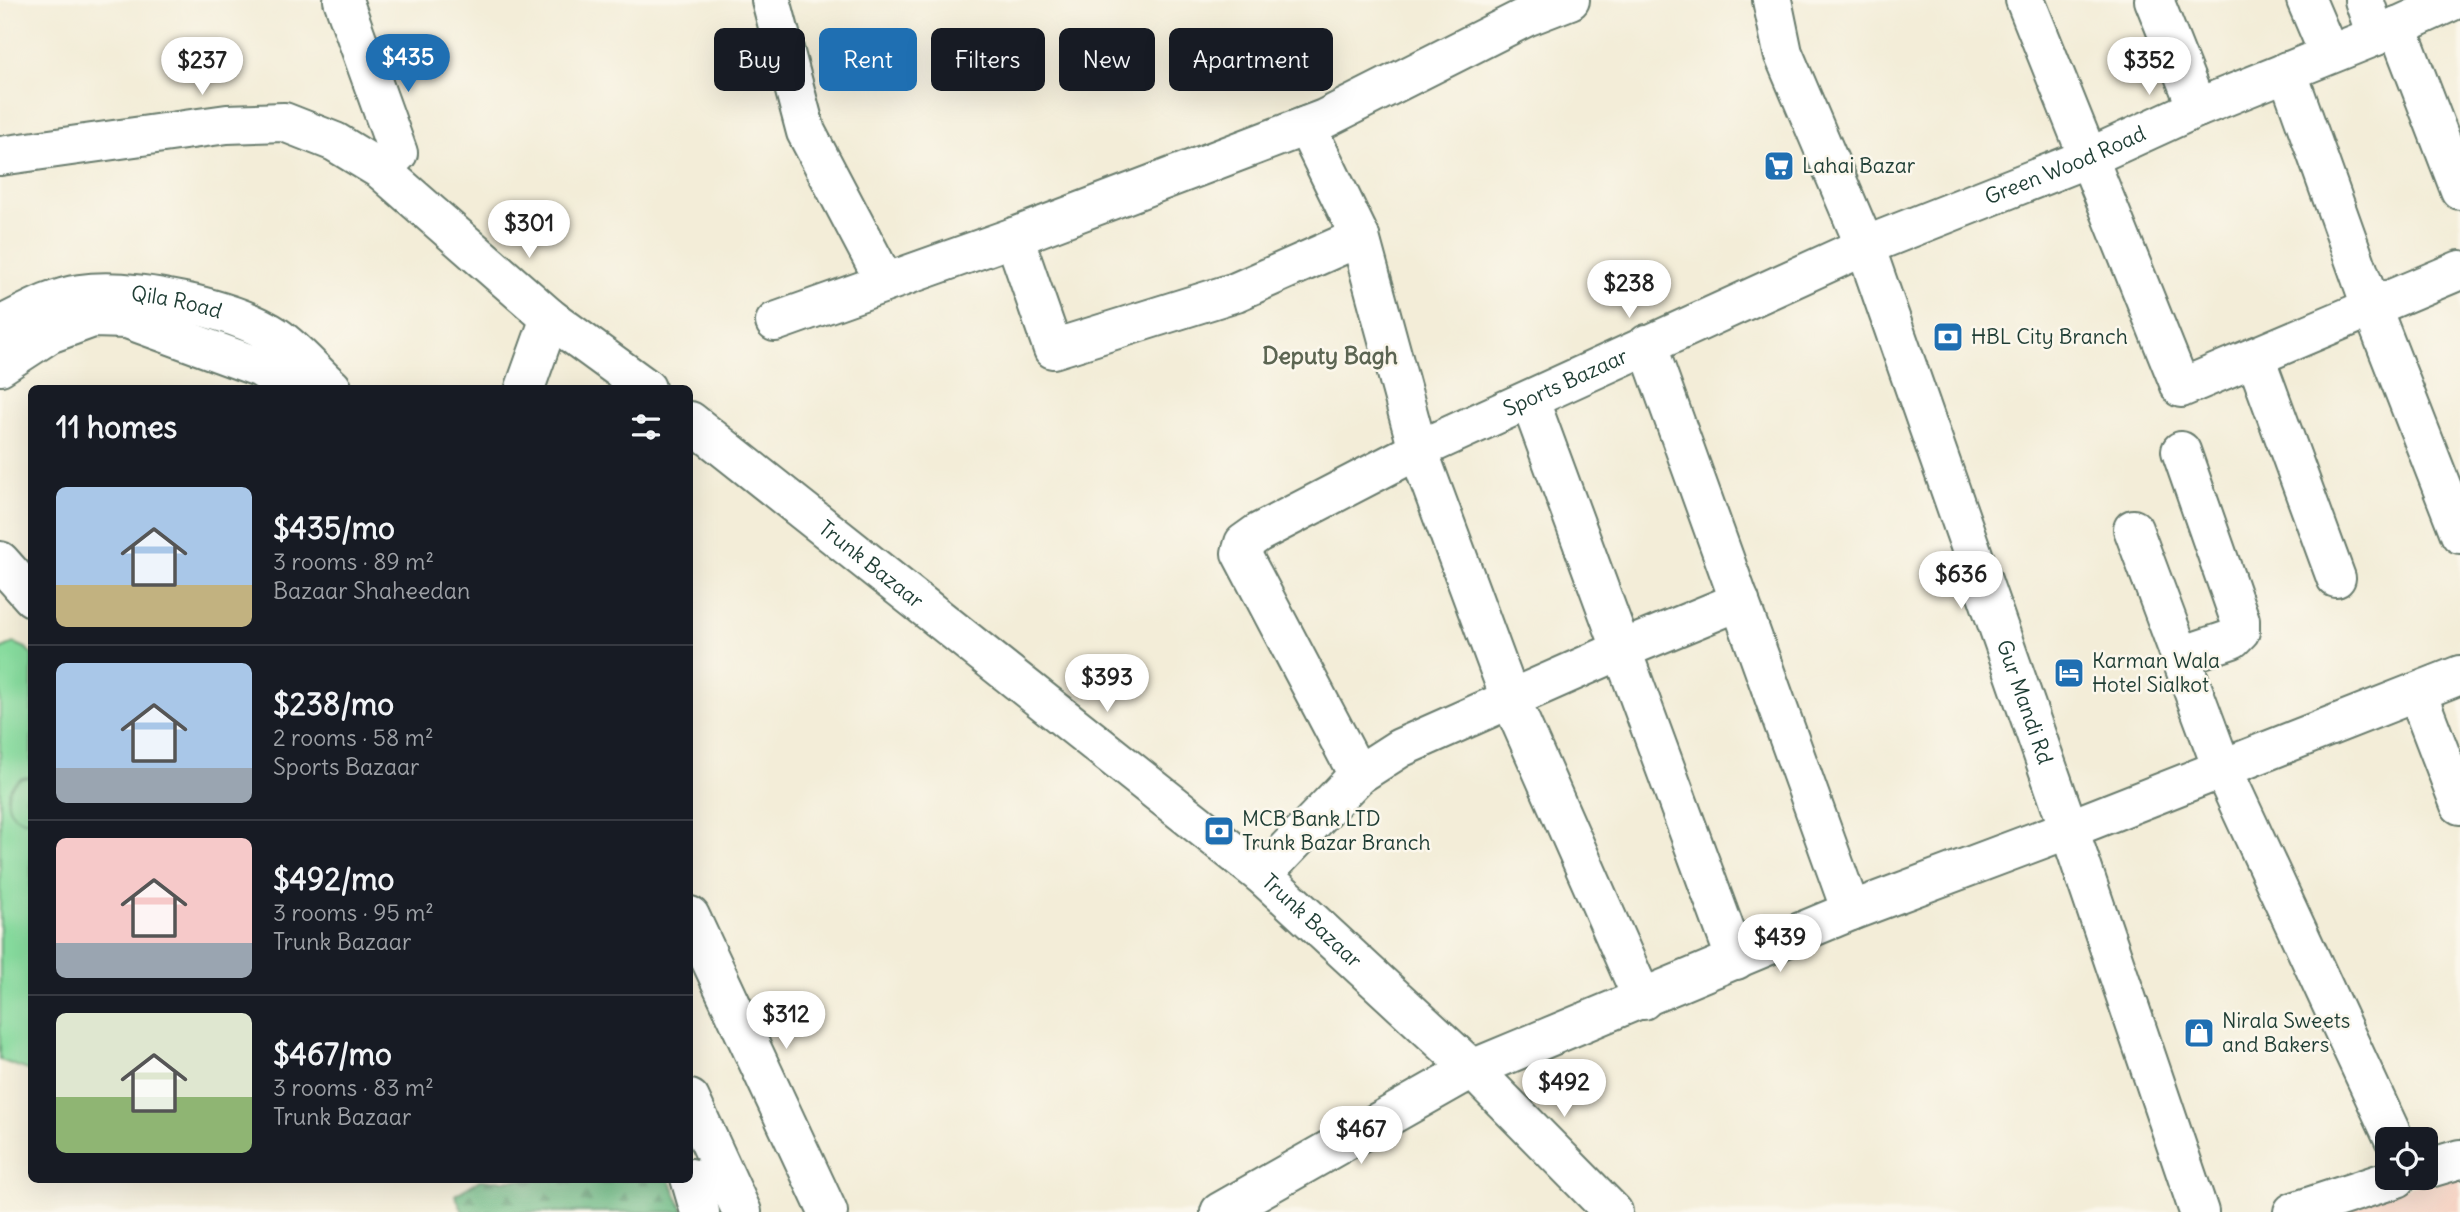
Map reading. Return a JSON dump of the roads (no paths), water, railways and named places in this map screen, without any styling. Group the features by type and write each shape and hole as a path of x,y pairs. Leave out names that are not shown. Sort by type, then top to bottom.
{"street":[{"path":"344,0 398,153 381,170"},
{"path":"771,0 806,132 885,282"},
{"path":"775,322 1014,237 1324,119 1522,8 1570,0"},
{"name":"Gur Mandi Rd","path":"1772,0 1783,53 1866,246 2199,1212"},
{"path":"2025,0 2181,388 2460,270"},
{"path":"2154,0 2197,108"},
{"path":"2306,0 2329,54"},
{"path":"2364,0 2386,31 2460,190"},
{"name":"Green Wood Road","path":"1866,246 2090,157 2197,108 2455,0"},
{"path":"2287,71 2371,306 2460,534"},
{"path":"0,156 228,124 284,122 335,142 381,170 550,318 642,385"},
{"path":"1306,126 1360,237 1418,450 1510,698 1643,1000"},
{"path":"1014,237 1052,349 1236,292 1360,237"},
{"name":"Sports Bazaar","path":"1359,775 1241,553 1244,543 1258,533 1418,450 1866,246"},
{"name":"Qila Road","path":"0,326 43,305 79,293 123,292 211,308 247,321 278,338 329,385"},
{"name":"Qila Road","path":"0,366 50,334 93,318 127,319 261,368 286,385"},
{"path":"526,385 550,318"},
{"path":"1647,344 1851,911"},
{"path":"2255,357 2336,578"},
{"path":"1530,401 1736,960"},
{"name":"Trunk Bazaar","path":"693,423 1262,875 1472,1069 1613,1212"},
{"path":"2181,656 2232,639 2240,631 2240,620 2182,451"},
{"path":"2133,529 2222,768 2388,1127"},
{"path":"0,561 28,592"},
{"path":"1262,875 1359,775 1400,747 1740,601"},
{"path":"1220,1212 1472,1069 1643,1000 1851,911 2069,829 2460,675"},
{"path":"2417,693 2460,805"},
{"path":"693,922 828,1212"},
{"path":"693,1106 742,1212"},
{"path":"2438,1165 2460,1159"},
{"path":"691,1183 700,1212"},
{"path":"2294,1212 2375,1185"}],"place":[{"name":"Lahai Bazar","path":"1779,166"},
{"name":"HBL City Branch","path":"1948,337"},
{"name":"Karman Wala Hotel Sialkot","path":"2069,673"},
{"name":"MCB Bank LTD Trunk Bazar Branch","path":"1219,831"},
{"name":"Nirala Sweets and Bakers","path":"2199,1033"}],"district":[{"name":"Deputy Bagh","path":"1330,356"}]}
